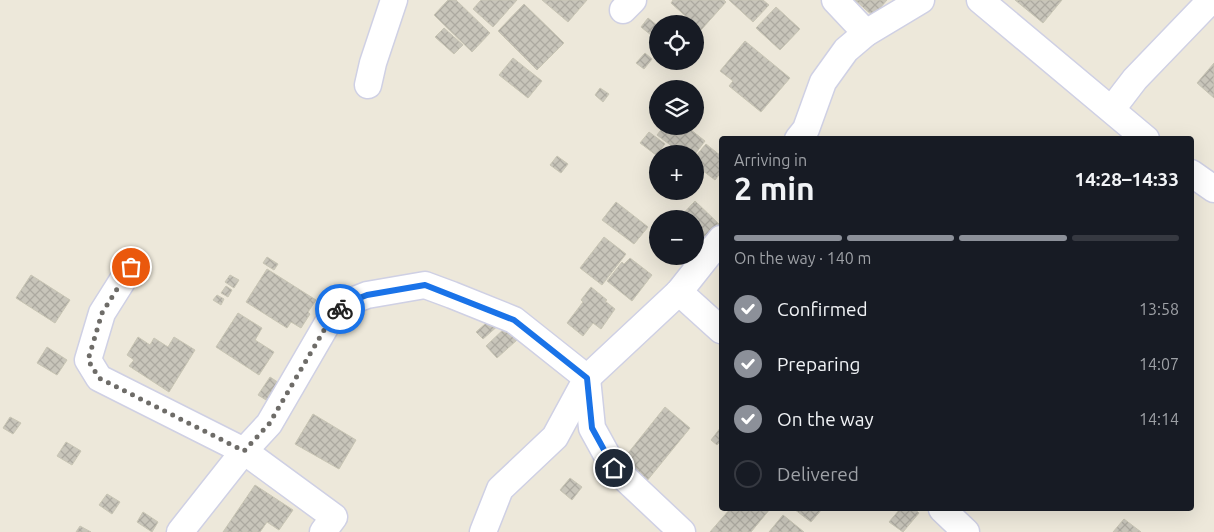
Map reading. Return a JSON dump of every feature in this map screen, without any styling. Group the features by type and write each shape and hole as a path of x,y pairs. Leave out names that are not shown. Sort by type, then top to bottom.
{"street":[{"path":"368,85 373,63 394,0"},
{"path":"835,0 866,33"},
{"path":"800,136 806,129 823,82 846,50 866,33 921,0"},
{"path":"980,0 1142,136"},
{"path":"1112,109 1135,79 1211,0"},
{"path":"1194,174 1214,189"},
{"path":"483,532 500,489 555,437 587,378 679,292 719,242"},
{"path":"131,267 102,313 88,360 99,378 244,451 334,517 323,532"},
{"path":"180,532 244,451 269,424 330,320 344,304 367,295 425,285 514,320 587,378 592,428 614,468 682,532"},
{"path":"679,292 719,328"},
{"path":"944,511 966,532"}],"building":[{"path":"448,0 456,0 490,33 472,52 434,15"},
{"path":"481,0 517,0 493,27 473,9"},
{"path":"542,0 587,0 568,22"},
{"path":"673,0 724,0 726,2 704,27 704,15 684,15 671,3"},
{"path":"729,0 763,0 769,5 753,22"},
{"path":"855,0 887,0 873,16"},
{"path":"1015,0 1062,0 1043,23"},
{"path":"524,4 564,43 537,70 498,31"},
{"path":"776,7 800,29 780,50 756,28"},
{"path":"648,18 649,19 649,33 641,27"},
{"path":"444,28 463,45 454,54 435,37"},
{"path":"745,41 790,78 761,112 729,86 733,81 720,71"},
{"path":"645,53 649,56 649,63 644,69 636,63"},
{"path":"513,58 542,81 528,98 499,75"},
{"path":"1214,63 1214,98 1197,83"},
{"path":"600,88 609,94 603,102 595,95"},
{"path":"649,132 649,135 653,135 665,144 649,145 649,150 640,143"},
{"path":"657,135 697,135 705,141 702,145 670,145"},
{"path":"706,144 719,154 719,175 715,180 704,172 704,146"},
{"path":"557,156 568,164 561,173 550,165"},
{"path":"695,201 719,224 704,242 704,210 686,210"},
{"path":"616,202 648,227 634,244 602,220"},
{"path":"604,237 626,254 602,285 580,268"},
{"path":"267,257 278,264 274,270 263,263"},
{"path":"630,258 652,275 632,301 607,281 622,262 624,264"},
{"path":"267,269 316,300 301,328 291,322 287,328 246,302"},
{"path":"31,275 70,300 55,323 16,298"},
{"path":"230,275 239,280 234,288 225,282"},
{"path":"226,286 232,290 228,297 221,293"},
{"path":"591,287 615,309 601,329 593,323 583,336 567,323 583,302 581,300"},
{"path":"217,295 224,299 221,305 213,300"},
{"path":"238,313 262,328 255,340 274,352 259,375 216,347"},
{"path":"494,316 500,324 483,339 476,332"},
{"path":"506,327 517,340 497,358 486,346"},
{"path":"138,337 150,345 154,338 168,347 174,337 195,350 169,392 129,366 134,360 127,355"},
{"path":"47,347 67,360 57,375 37,363"},
{"path":"270,377 282,385 271,403 258,395"},
{"path":"665,407 690,428 646,482 621,462"},
{"path":"313,414 356,440 339,469 295,444"},
{"path":"10,417 21,423 13,434 3,428"},
{"path":"719,430 719,443 717,445 711,440"},
{"path":"66,442 81,451 72,465 57,456"},
{"path":"570,478 582,487 572,500 560,490"},
{"path":"255,485 293,510 279,530 267,522 260,532 223,532"},
{"path":"107,494 120,502 112,514 99,505"},
{"path":"728,511 768,511 751,532 710,532"},
{"path":"797,511 820,511 811,522"},
{"path":"898,511 916,511 919,513 903,532 889,522"},
{"path":"143,512 158,522 152,532 137,522"},
{"path":"783,515 804,532 769,532"},
{"path":"1124,519 1141,532 1113,532"},
{"path":"80,526 91,532 76,532"}],"way so far":[{"path":"131,267 102,313 88,360 99,378 244,451 269,424 330,320 340,309"}],"route":[{"path":"340,309 344,304 367,295 425,285 514,320 587,378 592,428 614,468"}]}
